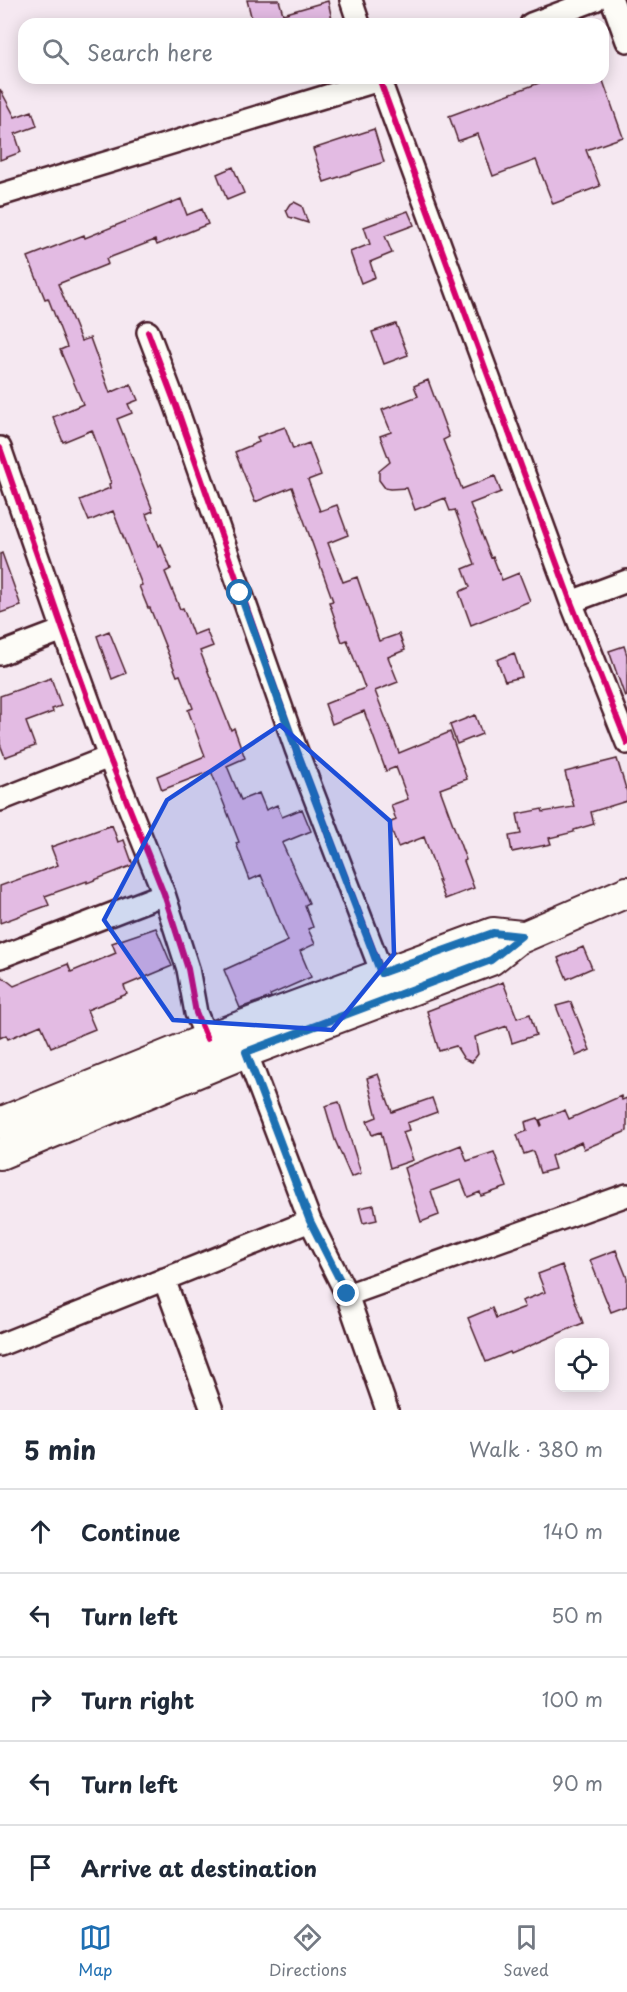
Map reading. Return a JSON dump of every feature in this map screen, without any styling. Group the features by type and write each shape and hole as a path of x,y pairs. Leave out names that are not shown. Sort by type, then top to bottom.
{"street":[{"path":"351,0 357,18"},
{"path":"547,18 596,0"},
{"path":"612,0 627,41"},
{"path":"0,195 366,84"},
{"path":"384,84 571,602 625,731"},
{"path":"148,332 296,749 381,973"},
{"path":"0,448 7,489 164,894 188,969 196,1013 207,1039"},
{"path":"571,602 627,581"},
{"path":"0,654 63,630"},
{"path":"0,800 109,757"},
{"path":"516,940 627,892"},
{"path":"0,957 164,894"},
{"path":"0,1123 207,1039 381,973 493,933 521,936 491,960 246,1052 0,1154"},
{"path":"246,1052 310,1221 347,1294 387,1410"},
{"path":"347,1294 627,1195"},
{"path":"0,1345 310,1221"},
{"path":"164,1279 213,1410"}],"highlighted area":[{"path":"280,725 390,821 394,954 332,1030 173,1020 104,920 167,800"}],"building":[{"path":"247,0 279,0 283,14 328,1 332,18 252,18"},
{"path":"536,84 604,84 623,137 586,150 600,186 553,204 536,160 493,176 478,134 458,141 449,116"},
{"path":"0,89 15,117 32,111 37,126 15,134 21,152 0,160"},
{"path":"374,129 384,162 324,182 313,149"},
{"path":"233,167 244,193 227,200 217,174"},
{"path":"181,199 187,215 202,209 208,224 157,245 155,240 106,259 108,264 58,284 81,341 90,338 110,393 131,384 138,400 128,404 132,413 117,419 153,511 146,514 158,546 161,544 171,569 165,572 180,609 183,608 193,635 206,630 213,646 200,651 231,730 234,728 245,758 227,766 241,800 259,793 266,810 277,805 282,817 302,809 311,831 282,843 309,903 305,905 313,927 308,929 315,944 300,951 311,977 270,995 271,997 240,1008 224,970 288,941 261,875 250,880 236,843 239,842 211,771 162,790 157,776 205,756 188,710 193,708 139,586 142,585 113,511 89,521 80,500 110,488 111,483 92,430 63,442 53,417 83,404 60,350 67,347 48,298 45,299 28,257 84,235 85,238"},
{"path":"294,202 302,206 308,223 289,217 286,210"},
{"path":"408,211 414,225 385,236 392,253 370,262 375,277 361,283 350,252 370,244 364,227"},
{"path":"396,324 408,355 384,364 372,332"},
{"path":"428,380 449,437 443,440 462,489 495,476 501,492 470,504 502,580 519,573 530,601 471,625 459,592 470,587 463,569 475,564 455,510 450,511 445,498 415,510 407,488 385,488 379,480 379,471 390,462 380,436 391,432 382,410 418,396 414,386"},
{"path":"285,427 293,449 309,443 321,475 308,480 320,511 337,505 348,535 328,543 343,582 357,577 379,641 399,634 405,650 388,657 398,682 375,691 399,753 450,732 467,779 440,789 474,888 445,899 424,837 398,847 389,823 396,820 391,805 408,799 396,767 386,771 364,711 332,724 325,704 365,688 347,640 342,642 329,602 333,601 292,487 255,502 235,452 259,442 257,437"},
{"path":"2,553 21,606 0,613 0,554"},
{"path":"109,631 126,673 112,679 97,636"},
{"path":"624,646 627,655 627,696 625,697 609,651"},
{"path":"514,653 522,677 505,681 497,660"},
{"path":"51,678 61,706 52,709 53,712 26,722 35,746 5,757 0,744 0,696"},
{"path":"475,715 482,734 457,744 450,725"},
{"path":"617,759 627,792 627,801 591,812 594,824 549,838 551,844 512,852 509,836 521,834 517,814 542,809 543,812 574,807 565,772"},
{"path":"112,825 118,842 124,840 133,865 45,896 49,905 0,923 0,886 58,865 51,847"},
{"path":"156,928 172,966 124,986 127,994 87,1010 95,1029 51,1047 41,1025 8,1039 6,1035 0,1038 0,975 14,986 68,964 71,972 116,953 112,943"},
{"path":"583,947 592,968 567,979 558,958"},
{"path":"503,982 517,1018 530,1014 536,1035 512,1043 507,1026 475,1037 478,1054 472,1062 464,1059 456,1046 439,1051 427,1011"},
{"path":"571,1002 590,1050 576,1056 556,1006"},
{"path":"378,1074 392,1112 432,1098 437,1112 407,1123 409,1130 403,1132 413,1160 390,1168 381,1132 372,1135 367,1121 377,1117 367,1078"},
{"path":"621,1096 622,1100 627,1098 627,1131 584,1149 581,1142 551,1156 555,1169 540,1173 533,1151 524,1154 517,1135 527,1131 525,1122 538,1118 541,1126 540,1120 565,1110 569,1119"},
{"path":"339,1102 361,1173 351,1177 335,1140 325,1106"},
{"path":"461,1145 467,1161 494,1152 507,1187 481,1196 480,1192 468,1197 461,1180 431,1191 439,1215 421,1222 404,1168"},
{"path":"374,1205 377,1220 363,1223 359,1208"},
{"path":"616,1250 627,1278 627,1306 611,1312 590,1260"},
{"path":"562,1265 583,1323 511,1354 510,1352 486,1362 468,1318 492,1308 496,1318 525,1307 522,1301 545,1292 538,1274"}],"cycle path":[{"path":"381,84 571,602 627,743"},
{"path":"148,332 296,749 382,973"},
{"path":"0,448 109,757 164,894 188,969 196,1013 207,1039"}],"route":[{"path":"240,593 381,973 493,933 521,936 491,960 246,1052 310,1221 347,1294"}]}
